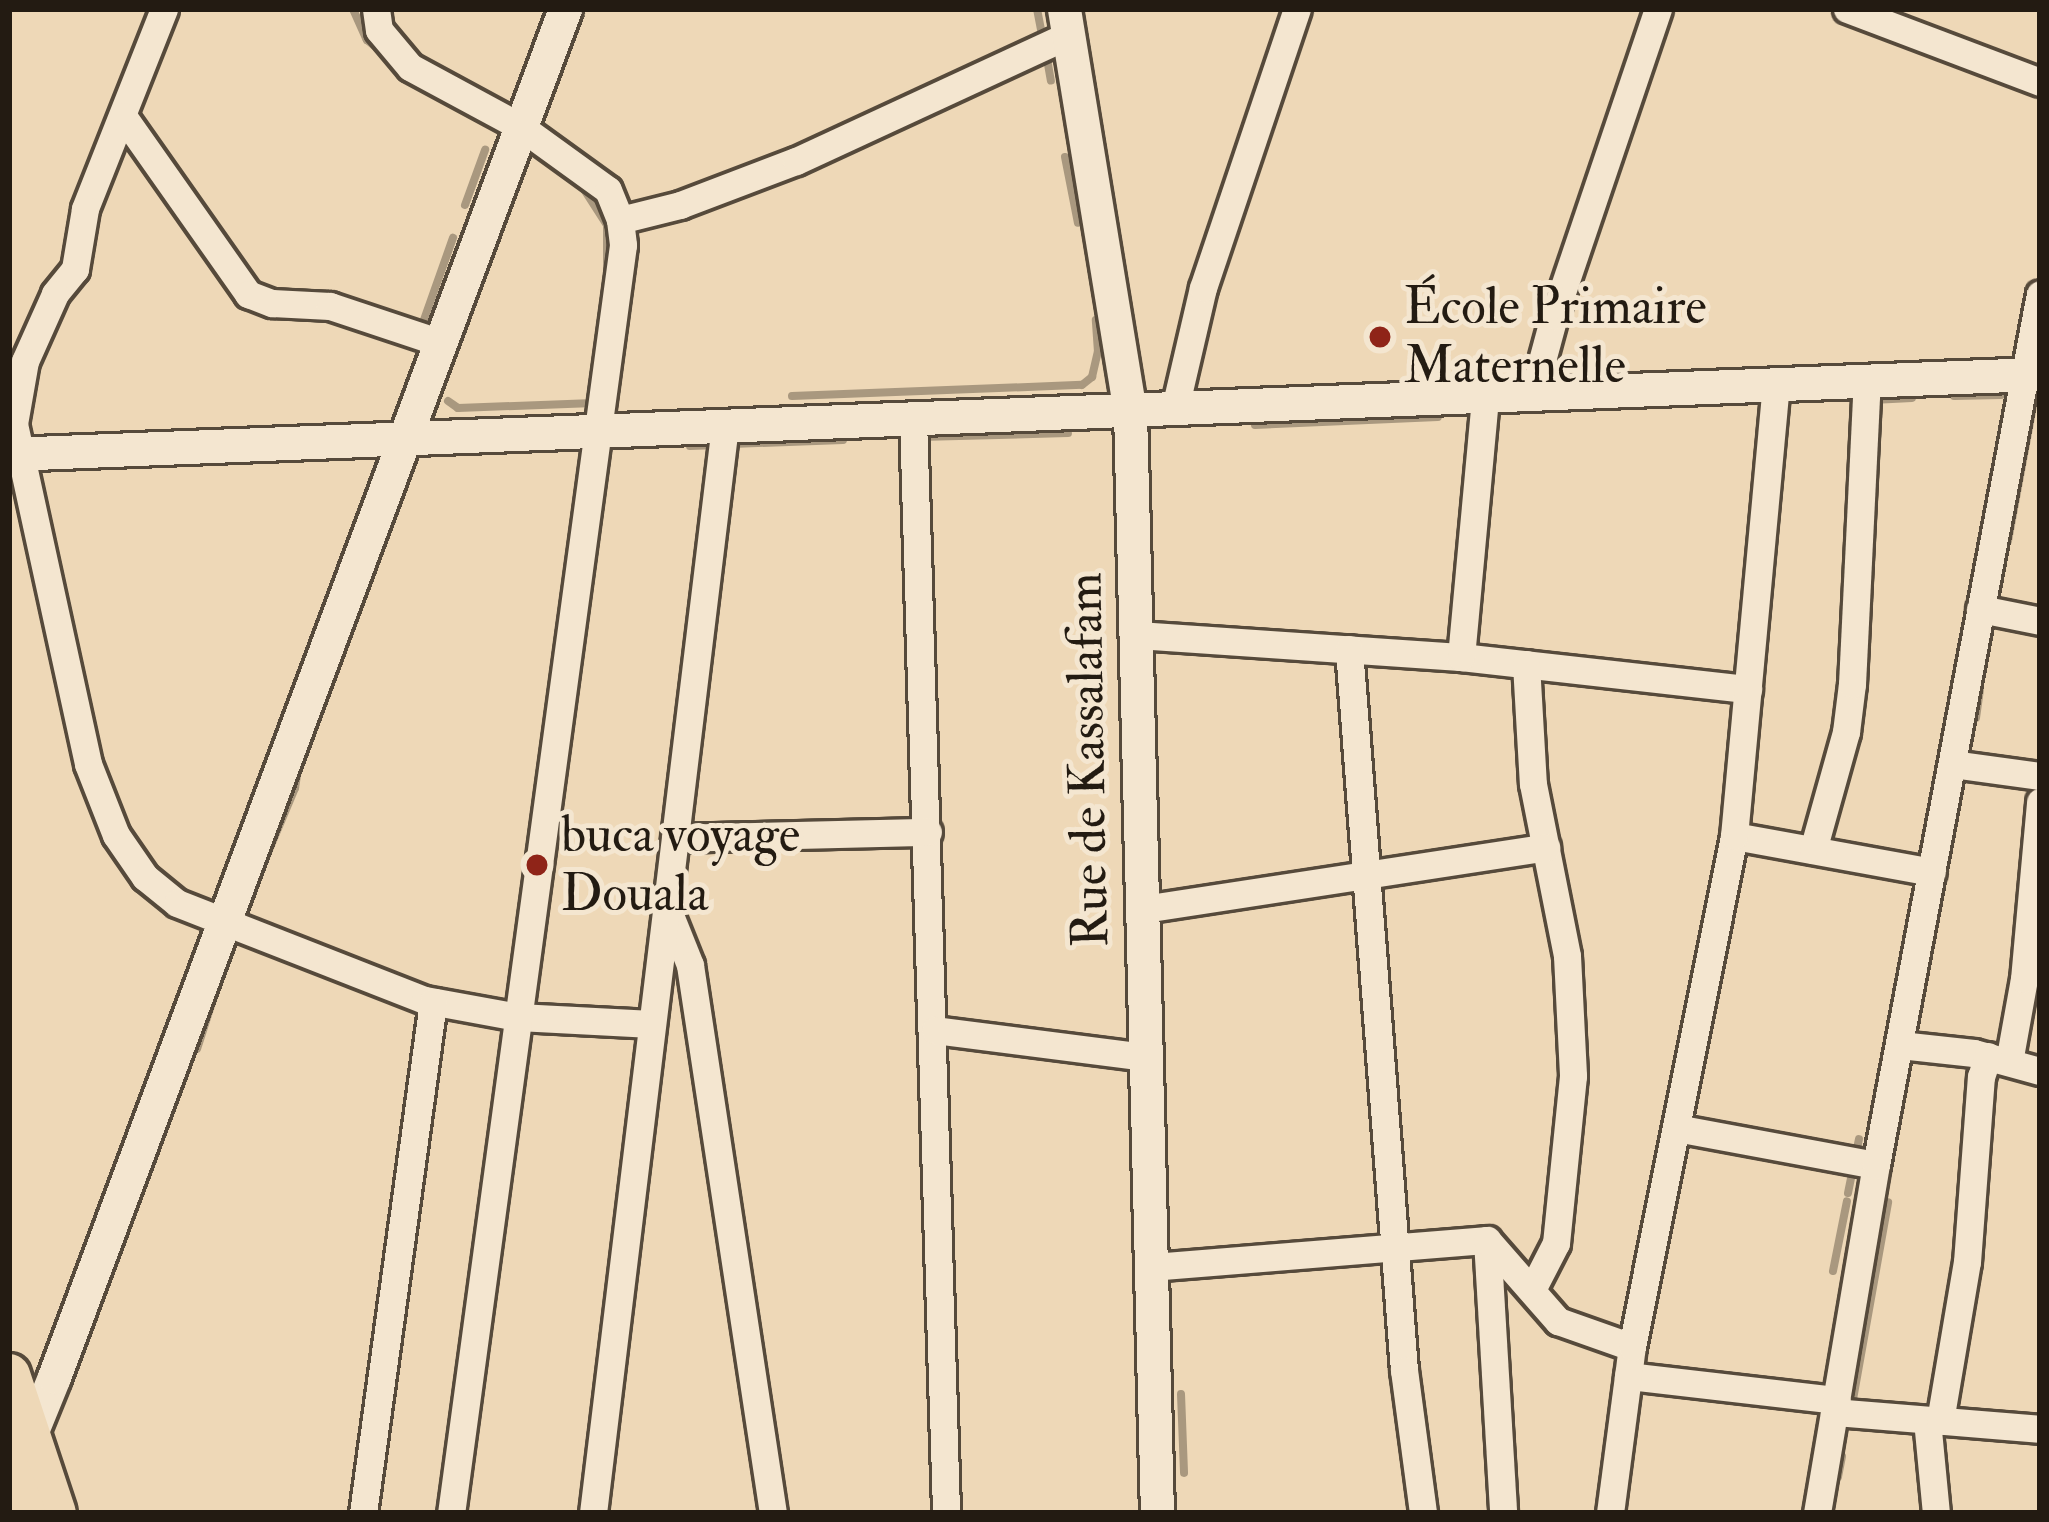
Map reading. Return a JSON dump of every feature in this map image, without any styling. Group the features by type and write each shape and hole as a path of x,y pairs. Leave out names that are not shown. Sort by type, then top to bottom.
{"main road":[{"path":"9,1375 24,1513"},
{"path":"16,1452 55,1513"}],"street":[{"path":"164,9 78,230 74,269 55,293 25,362 16,400 13,453 98,798 145,877 177,903 225,925 434,1002 518,1017 652,1024"},
{"path":"376,9 379,30 410,67 521,127 608,190 620,220 623,245 451,1513"},
{"path":"16,1452 225,925 565,9"},
{"path":"1175,408 1203,288 1298,9"},
{"path":"1533,394 1554,316 1658,9"},
{"path":"1846,9 2040,82"},
{"path":"620,220 680,206 796,160 1067,22"},
{"name":"Rue de Kassalafam","path":"1067,22 1130,410 1157,1513"},
{"path":"123,116 248,294 272,303 330,306 438,342"},
{"path":"1817,1513 1980,608 2031,375 2040,294"},
{"path":"13,453 2031,375"},
{"path":"1813,850 1846,731 1852,684 1867,381"},
{"path":"1610,1513 1632,1347 1735,836 1775,385"},
{"path":"1461,657 1485,396"},
{"path":"913,418 946,1513"},
{"path":"593,1513 725,426"},
{"path":"1980,608 2040,621"},
{"path":"1136,635 1461,657 1748,689"},
{"path":"1349,650 1404,1370 1423,1513"},
{"path":"1526,664 1533,784 1566,942 1573,1076 1556,1243 1532,1290"},
{"path":"1952,764 2040,776"},
{"path":"1936,1513 1933,1420 1967,1262 1981,1077 1999,1059 2024,979 2040,802"},
{"path":"675,838 928,832"},
{"path":"1735,836 1932,872"},
{"path":"1142,909 1546,847"},
{"path":"666,907 690,965 772,1513"},
{"path":"363,1513 434,1002"},
{"path":"935,1030 1146,1057"},
{"path":"1900,1045 1999,1059 2040,1071"},
{"path":"1676,1128 1876,1166"},
{"path":"1151,1267 1397,1243 1487,1240 1558,1321 1632,1347"},
{"path":"1487,1240 1503,1513"},
{"path":"1628,1376 1933,1420 2040,1430"}],"waterway":[{"path":"353,9 367,40 384,54"},
{"path":"1037,9 1043,39"},
{"path":"1046,53 1051,81"},
{"path":"465,205 485,150"},
{"path":"1065,157 1078,223"},
{"path":"580,183 607,225 607,268"},
{"path":"420,331 453,238"},
{"path":"792,396 1082,385 1092,377 1098,352 1096,320"},
{"path":"1954,396 2001,395"},
{"path":"2008,541 2035,396 2040,396"},
{"path":"1872,400 1912,398"},
{"path":"448,401 458,408 594,403"},
{"path":"1255,425 1438,417"},
{"path":"920,437 1068,433"},
{"path":"731,444 843,440"},
{"path":"690,446 718,445"},
{"path":"324,701 356,608"},
{"path":"1976,718 1980,690"},
{"path":"305,744 318,715"},
{"path":"241,917 295,788 299,764"},
{"path":"197,1049 235,931"},
{"path":"1848,1193 1859,1139"},
{"path":"1833,1271 1847,1201"},
{"path":"1852,1405 1888,1202"},
{"path":"1181,1394 1184,1473"},
{"path":"1838,1477 1842,1456"}],"place":[{"name":"École Primaire Maternelle","path":"1380,337"},
{"name":"buca voyage Douala","path":"537,865"}]}
